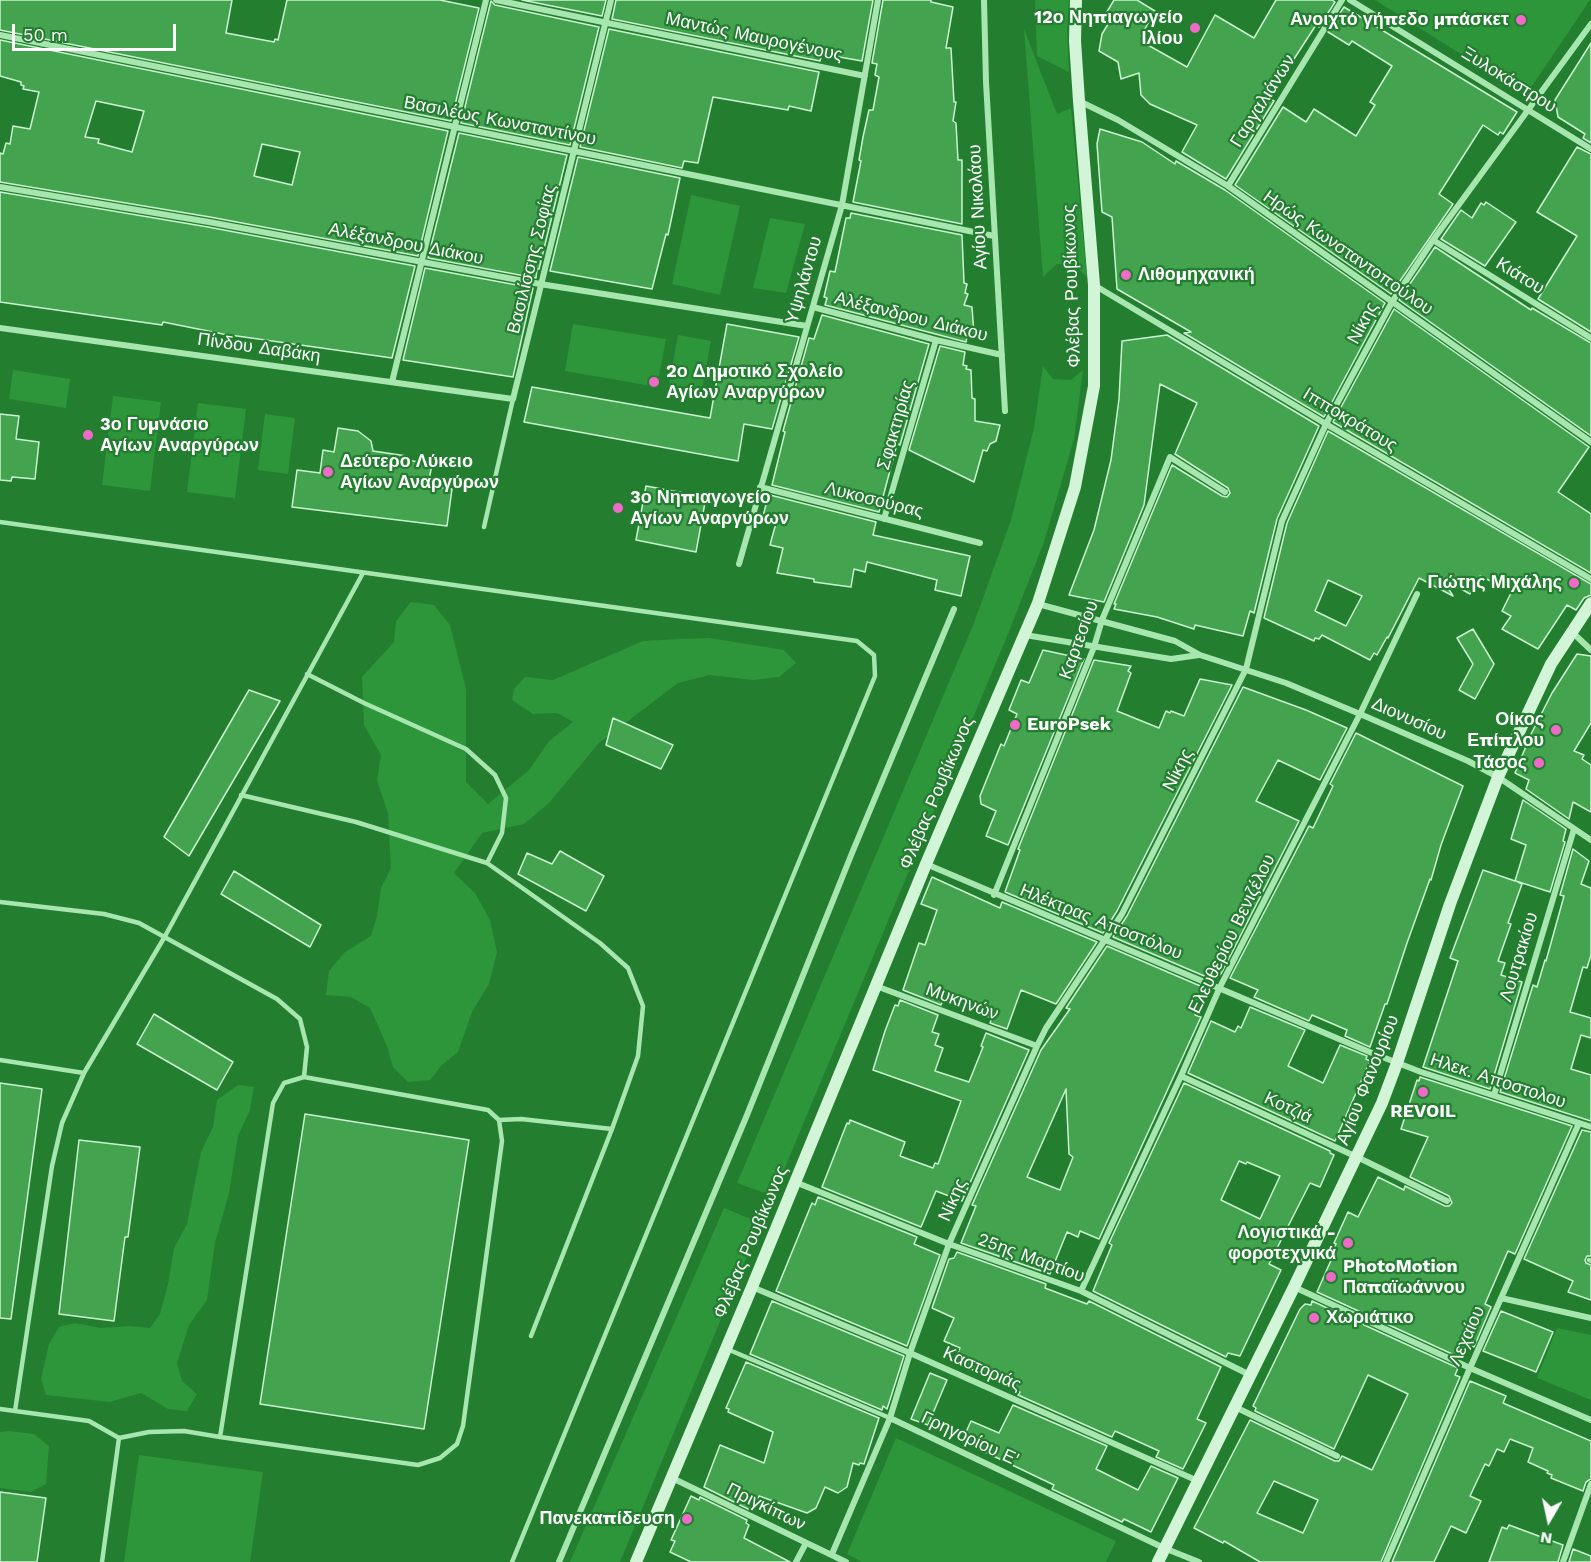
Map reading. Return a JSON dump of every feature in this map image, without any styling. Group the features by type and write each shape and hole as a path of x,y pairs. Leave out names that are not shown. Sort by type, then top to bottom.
{"street":[{"path":"392,382 486,0"},
{"name":"Μαντώς Μαυρογένους","path":"496,0 865,75"},
{"name":"Βασιλίσσης Σοφίας","path":"513,399 611,0"},
{"name":"Υψηλάντου","path":"739,564 842,205 878,0"},
{"name":"Αγίου Νικολάου","path":"984,0 994,236 1005,411"},
{"name":"Φλέβας Ρουβίκωνος","path":"636,1562 926,864 1038,603 1075,487 1094,386 1094,285 1075,41 1076,0"},
{"name":"Γαργαλιάνων","path":"1228,186 1342,0"},
{"name":"Ξυλοκάστρου","path":"1350,0 1591,149"},
{"name":"Νίκης","path":"832,1554 890,1418 910,1353 950,1244 1037,1046 1046,1028 1122,914 1246,669 1282,521 1326,424 1392,302 1432,240 1591,24"},
{"name":"Βασιλέως Κωνσταντίνου","path":"0,35 994,236"},
{"name":"Ηρώς Κωνσταντοπούλου","path":"1079,101 1118,120 1228,186 1591,442"},
{"name":"Αλέξανδρου Διάκου","path":"0,187 209,222 540,284 807,326"},
{"name":"Κιάτου","path":"1432,240 1591,338"},
{"name":"Ιπποκράτους","path":"1094,285 1591,579"},
{"name":"Αλέξανδρου Διάκου","path":"813,308 1002,355"},
{"name":"Πίνδου Δαβάκη","path":"0,328 513,399"},
{"name":"Σφακτηρίας","path":"884,519 936,340"},
{"name":"Καρτεσίου","path":"994,895 1094,647 1102,620 1170,457 1225,492"},
{"name":"Λυκοσούρας","path":"760,487 980,543"},
{"name":"Ελευθερίου Βενιζέλου","path":"1081,1291 1220,987 1360,714 1417,594"},
{"name":"Διονυσίου","path":"1038,603 1175,640 1200,655 1286,683 1360,714 1468,761 1498,777 1591,840"},
{"name":"Αγίου Φανουρίου","path":"1158,1562 1357,1157 1397,1063 1450,904 1498,777 1551,664 1591,603"},
{"path":"559,1562 747,1115 847,864 954,609"},
{"path":"1572,632 1591,650"},
{"name":"Διονυσίου","path":"1024,635 1171,659 1200,655"},
{"name":"Λουτρακίου","path":"1494,1095 1574,829"},
{"name":"Ηλέκτρας Αποστόλου","path":"926,864 994,895 1220,987 1397,1063"},
{"name":"Μυκηνών","path":"876,986 1037,1046"},
{"name":"Ηλεκ. Αποστολου","path":"1397,1063 1591,1127"},
{"name":"Κοτζιά","path":"1181,1076 1447,1201"},
{"name":"Λεχαίου","path":"1386,1562 1579,1124"},
{"name":"25ης Μαρτίου","path":"795,1182 950,1244 1081,1291 1250,1376"},
{"name":"Καστοριάς","path":"752,1287 910,1353 1198,1481"},
{"path":"1294,1287 1470,1368 1591,1420"},
{"path":"1501,1298 1591,1318"},
{"path":"1234,1407 1338,1456"},
{"name":"Γρηγορίου Ε'","path":"890,1418 1164,1548 1199,1562"},
{"name":"Πριγκίπων","path":"672,1478 846,1562"},
{"path":"1563,1562 1591,1484"},
{"path":"796,1562 806,1543"}],"lane":[{"name":"Βασιλίσσης Σοφίας","path":"484,527 513,399"},
{"path":"0,522 857,641 874,656 875,676 512,1562"},
{"path":"15,1411 52,1166 62,1123 84,1073 164,938 363,573"},
{"path":"307,674 364,703 466,749 495,775 506,798 502,833 487,863"},
{"path":"241,795 356,822 487,863 600,943 628,968 643,1005 638,1056 531,1336"},
{"path":"0,902 104,914 139,923 277,999 300,1019 307,1047 303,1077"},
{"path":"0,1060 84,1073"},
{"path":"0,1409 89,1421 119,1438 149,1432 184,1431 220,1437 418,1465 441,1458 457,1444 463,1426 502,1141 499,1120 488,1110 303,1077 284,1083 273,1103 220,1437"},
{"path":"499,1120 521,1119 612,1129"},
{"name":"Γρηγορίου Ε'","path":"726,1349 890,1418"},
{"path":"102,1562 119,1438"}],"green space":[{"path":"1035,0 1069,0 1067,30 1069,72 1037,56"},
{"path":"1375,0 1590,0 1526,95"},
{"path":"1024,29 1057,114 1071,108 1087,277 1075,266 1057,264 1043,277"},
{"path":"691,195 740,206 720,295 672,284"},
{"path":"770,218 805,224 786,293 753,288"},
{"path":"573,324 666,339 657,387 565,371"},
{"path":"678,335 711,341 700,400 667,394"},
{"path":"1043,366 1053,379 1071,380 1083,370 1074,439 1044,542 1008,634 773,1196 737,1183 974,623 1011,520 1034,428"},
{"path":"13,370 70,379 66,408 9,399"},
{"path":"113,396 161,402 150,491 102,485"},
{"path":"198,403 246,409 235,498 187,492"},
{"path":"265,414 295,418 288,474 258,470"},
{"path":"411,602 434,605 450,625 466,689 466,782 488,804 529,770 549,741 573,722 557,713 533,714 512,700 514,689 525,677 553,680 643,641 679,639 709,638 784,650 796,663 779,677 753,680 709,675 678,683 599,743 549,803 524,824 482,833 454,873 475,893 490,920 497,952 489,984 472,1012 458,1052 442,1065 430,1080 408,1082 393,1067 387,1046 370,1008 351,997 326,995 329,971 345,952 371,936 381,888 391,868 388,814 377,780 381,755 364,725 362,677 394,642 396,621"},
{"path":"238,1085 254,1087 250,1110 238,1136 229,1193 215,1243 207,1300 189,1325 177,1363 182,1381 197,1394 187,1411 168,1409 141,1393 110,1402 46,1395 41,1379 49,1344 59,1327 75,1323 101,1328 129,1326 150,1328 160,1314 174,1248 187,1224 201,1152 213,1127 217,1100"},
{"path":"724,1208 761,1223 620,1562 570,1562"},
{"path":"1557,1328 1591,1335 1591,1400 1537,1378"},
{"path":"0,1432 34,1434 49,1446 46,1484 31,1492 0,1488"},
{"path":"896,1438 1116,1541 1106,1562 862,1562 847,1554"},
{"path":"139,1455 263,1472 250,1562 124,1562"}],"building":[{"path":"0,0 232,0 226,33 274,42 275,39 278,40 287,0 440,0 479,8 451,121 0,30"},
{"path":"522,0 606,0 602,16"},
{"path":"616,0 873,0 862,61 822,54 820,61 612,19"},
{"path":"883,0 931,0 931,2 953,7 946,48 951,48 954,102 956,102 953,121 956,123 958,160 962,160 962,224 853,202 863,137 869,110 873,110 879,77 875,75 877,64 872,63"},
{"path":"1114,0 1137,0 1155,11 1141,36 1148,40 1146,44 1187,67 1215,15 1254,38 1276,0 1332,0 1335,2 1319,27 1316,25 1292,62 1285,58 1264,92 1274,101 1226,179 1182,152 1197,125 1150,104 1141,95 1139,73 1121,79 1118,62 1099,51 1102,34 1108,24 1102,20"},
{"path":"491,1 495,5 599,27 570,145 461,123"},
{"path":"1344,7 1517,112 1503,134 1500,132 1498,135 1483,125 1439,194 1453,204 1391,294 1235,185 1283,107 1306,122 1314,109 1356,136 1375,105 1370,102 1392,66 1352,41 1349,45 1328,32"},
{"path":"609,29 819,72 811,111 789,106 788,110 713,97 698,163 684,161 682,168 580,147"},
{"path":"0,40 448,131 418,256 210,217 0,182 0,153 3,154 6,143 10,144 13,126 30,129 39,92 23,89 21,82 0,76","holes":["96,101 144,111 132,152 98,143 99,139 85,137","262,144 300,152 292,185 254,176"]},
{"path":"1591,43 1591,143 1583,138 1585,134 1558,117 1555,100"},
{"path":"1100,129 1142,142 1175,164 1176,161 1225,190 1385,303 1324,417 1184,333 1191,332 1117,289 1112,217 1102,212 1097,144"},
{"path":"459,133 567,155 536,278 428,258"},
{"path":"1577,147 1591,154 1591,332 1538,299 1577,236 1537,212"},
{"path":"578,157 680,178 668,235 666,234 652,289 550,271"},
{"path":"0,192 208,227 415,266 392,358 223,334 163,322 162,325 0,302"},
{"path":"1486,202 1516,222 1485,266 1441,239 1461,210 1472,218 1481,203 1484,205"},
{"path":"851,213 962,235 964,283 967,284 965,293 968,294 964,305 972,307 974,335 967,337 966,342 825,305 827,298 824,297 830,271 835,272 846,218 850,218"},
{"path":"1435,247 1531,310 1532,308 1591,343 1591,436 1399,300"},
{"path":"425,268 533,288 513,377 403,360"},
{"path":"1394,309 1589,447 1558,492 1591,514 1591,573 1333,422"},
{"path":"822,315 929,344 900,445 897,444 879,512 772,485 785,432 783,431 809,338 814,339"},
{"path":"727,324 799,337 772,429 744,424 738,461 524,422 532,387 710,418"},
{"path":"1167,335 1319,426 1277,519 1254,613 1250,611 1243,636 1195,625 1194,629 1157,617 1114,609 1116,604 1114,604 1172,465 1222,496 1227,497 1230,493 1228,488 1175,454 1197,403 1160,384 1144,505 1104,602 1069,595 1094,530 1111,460 1119,399 1122,341"},
{"path":"940,346 965,352 963,365 967,366 966,369 971,370 975,421 1000,425 996,441 990,444 987,451 983,450 974,482 909,450"},
{"path":"0,414 19,416 16,439 39,442 35,479 12,477 11,481 0,480"},
{"path":"338,428 358,431 371,441 373,451 407,456 406,460 432,464 428,486 452,489 447,526 292,507 297,470 320,473 323,450 334,452"},
{"path":"1328,431 1591,584 1591,595 1584,598 1576,610 1567,605 1538,649 1502,629 1511,616 1502,611 1512,591 1480,576 1470,594 1442,578 1453,596 1419,578 1388,638 1377,655 1374,653 1370,660 1322,635 1314,641 1264,618 1287,523","holes":["1328,580 1362,596 1346,626 1315,611"]},
{"path":"646,486 706,497 696,552 636,540"},
{"path":"770,495 876,522 873,535 970,556 961,596 935,590 937,580 867,562 865,572 854,569 851,587 814,582 814,579 777,573 783,548 770,545 776,523 762,520"},
{"path":"1473,629 1494,664 1475,699 1459,690 1473,664 1457,638"},
{"path":"1043,650 1084,659 1008,845 986,836 996,811 981,804 980,796 1001,744 1004,746 1017,714 1009,710 1021,680 1029,683"},
{"path":"1577,654 1591,656 1591,723 1574,751 1584,755 1582,759 1591,765 1591,812 1573,802 1569,819 1526,789 1529,780 1515,773 1531,734 1552,693"},
{"path":"1094,660 1131,666 1128,671 1131,673 1117,711 1159,728 1166,711 1184,716 1200,679 1232,685 1117,911 1103,933 1005,892 1020,850 1018,849"},
{"path":"1243,687 1347,728 1320,780 1278,760 1256,801 1299,821 1221,974 1212,972 1209,978 1113,937 1127,916"},
{"path":"249,690 280,701 189,856 164,837"},
{"path":"613,718 673,745 661,769 606,745"},
{"path":"1356,733 1463,786 1370,1047 1345,1036 1347,1030 1312,1015 1309,1021 1254,997 1258,990 1230,978 1309,826 1313,828 1333,786 1330,784"},
{"path":"1523,800 1566,829 1563,841 1565,842 1550,892 1516,881 1522,884 1498,961 1505,963 1501,975 1522,982 1490,1089 1423,1067 1458,961 1450,958 1483,870 1515,881 1526,845 1511,839"},
{"path":"1573,849 1589,861 1581,884 1591,888 1591,955 1587,968 1583,967 1570,1012 1591,1018 1591,1038 1581,1035 1571,1069 1591,1075 1591,1121 1500,1092 1533,985 1537,987 1546,961 1564,896 1560,895"},
{"path":"560,851 604,876 586,911 518,874 527,853 552,864"},
{"path":"234,871 321,925 310,947 221,894"},
{"path":"932,877 1000,908 1002,902 1097,942 1056,1004 1021,990 1007,1029 990,1023 992,1018 980,1014 981,1012 943,1000 941,1005 903,990 919,943 925,945 937,910 921,904"},
{"path":"1107,946 1205,988 1195,1015 1201,1017 1099,1239 1080,1231 1078,1237 1067,1232 1050,1274 961,1243 976,1206 972,1205 1041,1050 1070,1009 1066,1008","holes":["1066,1089 1069,1154 1073,1157 1060,1190 1027,1177"]},
{"path":"900,1000 938,1015 932,1032 939,1034 935,1045 943,1048 935,1071 969,1082 986,1033 1029,1050 962,1201 936,1191 921,1227 822,1187 850,1120 905,1142 900,1156 933,1168 935,1163 938,1164 961,1101 873,1070 895,1005 898,1006"},
{"path":"1250,1007 1305,1030 1288,1066 1323,1083 1340,1045 1367,1056 1366,1059 1370,1061 1335,1141 1188,1073 1211,1021 1235,1032 1238,1026 1241,1028"},
{"path":"154,1014 233,1062 217,1090 137,1044"},
{"path":"1420,1077 1572,1126 1515,1254 1508,1251 1485,1304 1491,1307 1474,1347 1469,1346 1463,1359 1317,1292 1336,1249 1334,1243 1348,1212 1358,1217 1378,1177 1404,1190 1405,1186 1445,1206 1452,1203 1449,1196 1410,1177 1428,1137 1401,1129"},
{"path":"0,1083 42,1089 11,1319 0,1318"},
{"path":"1184,1083 1330,1151 1334,1155 1320,1187 1310,1183 1269,1264 1281,1270 1240,1356 1228,1353 1226,1357 1093,1291 1112,1245 1109,1243","holes":["1239,1161 1246,1164 1247,1162 1280,1176 1260,1219 1221,1200"]},
{"path":"305,1114 469,1140 424,1429 260,1404"},
{"path":"1582,1130 1591,1132 1591,1256 1587,1256 1585,1260 1591,1265 1591,1300 1568,1292 1573,1281 1524,1259"},
{"path":"79,1140 140,1147 114,1321 59,1314"},
{"path":"818,1197 917,1237 914,1244 940,1255 907,1346 776,1291 812,1203 815,1205"},
{"path":"957,1252 1046,1284 1045,1288 1087,1304 1089,1301 1221,1367 1197,1419 1206,1423 1183,1469 1156,1457 1159,1451 1115,1431 1112,1437 1018,1395 1020,1392 954,1361 960,1348 944,1341 954,1318 932,1308 949,1259 954,1258"},
{"path":"772,1301 904,1356 887,1409 883,1406 882,1410 750,1354"},
{"path":"1312,1301 1458,1368 1455,1375 1460,1377 1381,1562 1260,1562 1224,1541 1223,1543 1194,1528 1250,1420 1335,1461 1339,1461 1342,1456 1372,1470 1408,1394 1368,1375 1334,1449 1255,1411 1256,1408 1253,1406 1300,1309 1305,1304 1311,1305","holes":["1274,1481 1318,1500 1303,1533 1257,1513"]},
{"path":"1501,1311 1553,1332 1536,1372 1483,1351"},
{"path":"746,1362 879,1418 864,1464 853,1463 847,1487 838,1493 825,1487 816,1508 807,1513 759,1496 752,1511 704,1487 720,1445 764,1463 773,1432 728,1412 729,1409 726,1408"},
{"path":"930,1373 947,1380 928,1425 911,1419"},
{"path":"1470,1381 1506,1396 1503,1403 1591,1441 1591,1479 1586,1482 1583,1491 1551,1478 1552,1475 1547,1473 1548,1471 1528,1462 1533,1448 1510,1439 1504,1452 1497,1449 1489,1466 1485,1464 1470,1496 1481,1501 1466,1533 1451,1526 1434,1562 1392,1562"},
{"path":"1013,1405 1107,1446 1096,1469 1138,1490 1151,1466 1178,1478 1151,1532 1124,1519 1122,1522 1052,1489 1054,1485 962,1441 971,1421 999,1433"},
{"path":"0,1492 46,1498 37,1562 0,1562"},
{"path":"691,1496 699,1500 700,1497 747,1520 746,1523 749,1525 744,1538 790,1562 691,1562 670,1552 675,1541 671,1540"},
{"path":"1509,1525 1563,1545 1558,1562 1489,1562 1502,1527 1507,1529"},
{"path":"1573,1549 1591,1556 1591,1562 1569,1562"}],"place":[{"name":"Ανοιχτό γήπεδο μπάσκετ","path":"1521,20"},
{"name":"12ο Νηπιαγωγείο Ιλίου","path":"1195,28"},
{"name":"Λιθομηχανική","path":"1126,275"},
{"name":"2ο Δημοτικό Σχολείο Αγίων Αναργύρων","path":"654,382"},
{"name":"3ο Γυμνάσιο Αγίων Αναργύρων","path":"88,435"},
{"name":"Δεύτερο Λύκειο Αγίων Αναργύρων","path":"328,472"},
{"name":"3ο Νηπιαγωγείο Αγίων Αναργύρων","path":"618,508"},
{"name":"Γιώτης Μιχάλης","path":"1574,583"},
{"name":"EuroPsek","path":"1015,725"},
{"name":"Οίκος Επίπλου","path":"1556,730"},
{"name":"Τάσος","path":"1539,763"},
{"name":"REVOIL","path":"1423,1092"},
{"name":"Λογιστικά - φοροτεχνικά","path":"1348,1243"},
{"name":"PhotoMotion Παπαϊωάννου","path":"1331,1277"},
{"name":"Χωριάτικο","path":"1314,1318"},
{"name":"Πανεκαπίδευση","path":"687,1519"}]}
